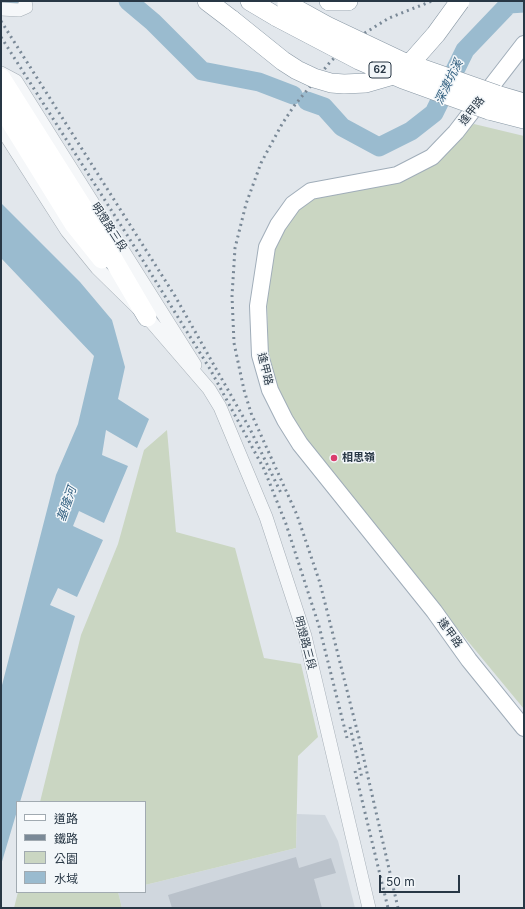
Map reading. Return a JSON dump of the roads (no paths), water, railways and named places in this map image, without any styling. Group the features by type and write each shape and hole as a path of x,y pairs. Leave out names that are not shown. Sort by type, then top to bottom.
{"highway":[{"path":"207,1 283,61 297,70 314,78 344,84 366,83 397,74 414,59 436,34 460,1"},
{"name":"62","path":"250,1 282,7 328,26 524,119"},
{"path":"328,1 348,1"},
{"path":"1,78 7,114 85,211 147,317"},
{"name":"62","path":"493,103 524,103"}],"main road":[{"name":"逢甲路","path":"524,44 456,132 432,157 397,175 311,191 293,204 278,225 267,248 258,306 260,355 268,383 285,420 300,444 429,605 469,660 524,728"}],"street":[{"path":"1,8 19,10 26,4"},
{"name":"明燈路三段","path":"1,73 16,81 190,354 220,407 266,517 305,636 369,908"},
{"name":"明燈路三段","path":"7,114 66,231 97,268 147,317 209,389"}],"water":[{"name":"基隆河","path":"1,203 80,282 112,320 125,367 118,399 149,419 137,448 106,430 102,455 128,466 104,523 79,511 73,526 103,540 77,597 58,588 50,605 75,616 20,801 16,801 16,814 1,865 1,689 56,475 78,424 94,356 1,258"}],"waterway":[{"name":"深澳坑溪","path":"1,3 12,1"},
{"name":"深澳坑溪","path":"128,1 153,22 202,71 259,82 293,95"},
{"name":"深澳坑溪","path":"307,101 324,107 342,127 379,147 411,131 434,113 465,50 509,4 524,3"}],"railway":[{"path":"398,908 360,742 320,583 297,515 251,413 244,390 234,343 232,296 235,248 246,204 261,163 282,124 294,106 331,61 360,36 389,18 432,1"},
{"path":"1,21 175,296 250,429 281,493"},
{"path":"1,37 129,238 210,369 264,469 286,524 319,626 347,738"},
{"path":"350,727 362,778"},
{"path":"355,771 388,908"}],"place":[{"name":"相思嶺","path":"334,458"}]}
